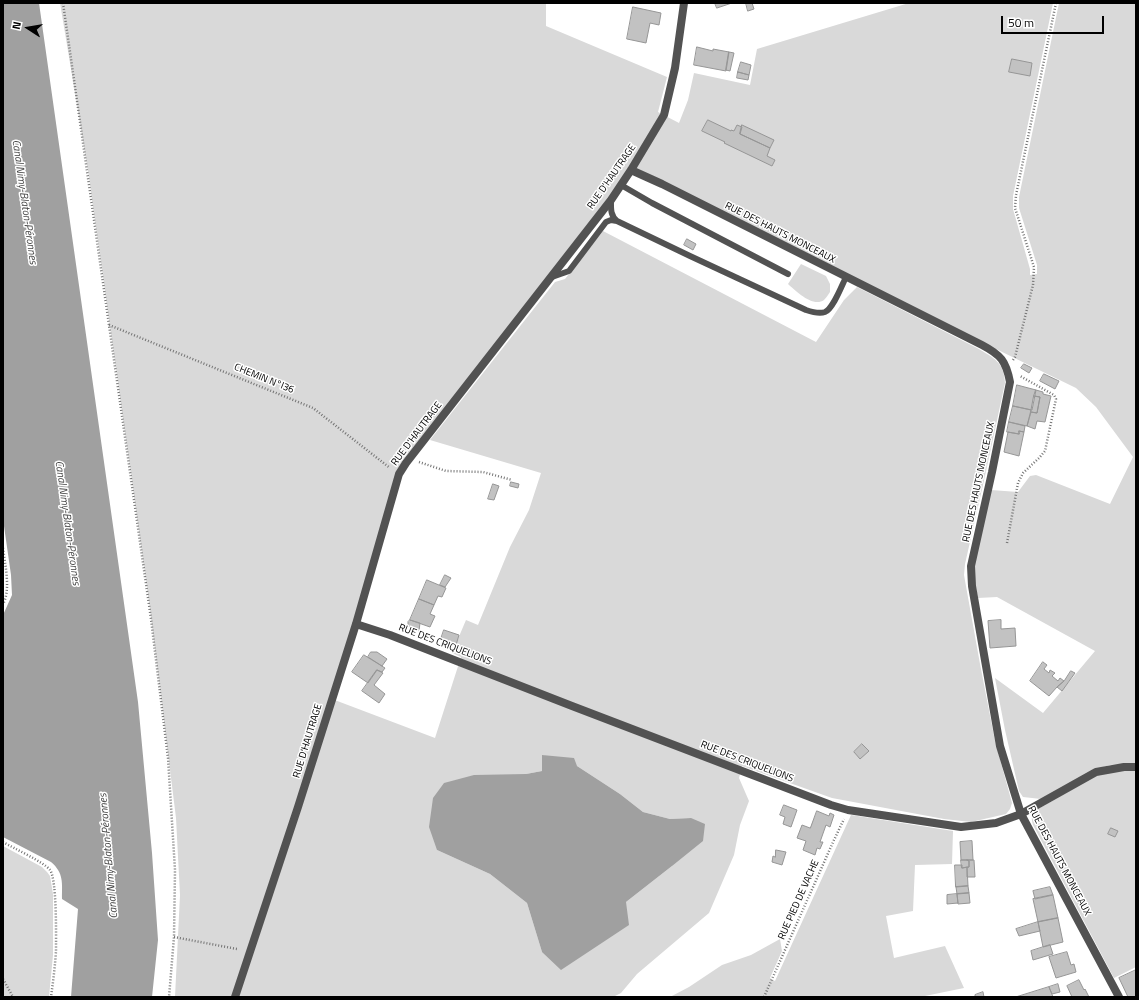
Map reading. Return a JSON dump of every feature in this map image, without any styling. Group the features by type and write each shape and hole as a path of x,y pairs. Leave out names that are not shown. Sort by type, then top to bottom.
{"street":[{"name":"RUE D'HAUTRAGE","path":"235,997 298,807 356,624 399,474 409,459 611,200 631,170 664,115 675,68 684,3"},
{"name":"RUE DES HAUTS MONCEAUX","path":"631,170 992,350 999,356 1008,370 1010,382 971,566 972,586 1000,746 1022,814 1120,997"},
{"name":"RUE DES CRIQUELIONS","path":"356,624 390,635 831,805 848,810 961,827 996,823 1022,814 1096,772 1124,767 1136,767"}],"lane":[{"path":"621,185 652,203 788,274"},
{"path":"611,200 612,217 617,220 806,310 820,313 825,312 837,296 846,277"},
{"path":"550,278 569,270 606,222 617,220"}],"path":[{"path":"63,3 151,619 168,758 175,870 174,938 169,997"},
{"path":"1007,543 1018,484 1024,472 1045,451 1056,398 1054,395 1008,370 1015,357 1033,285 1034,267 1015,208 1016,195 1056,3"},
{"name":"CHEMIN N°I36","path":"109,324 313,408 399,474"},
{"path":"409,459 446,471 483,472 512,480"},
{"path":"3,548 6,565 6,599 3,604"},
{"name":"RUE PIED DE VACHE","path":"764,997 848,810"},
{"path":"3,842 42,864 50,870 53,875 55,890 56,952 51,997"},
{"path":"174,938 237,949"},
{"path":"3,978 13,997"}],"shaded area":[{"path":"60,3 546,3 546,26 667,77 658,112 679,123 688,100 694,73 750,85 757,49 909,3 1053,3 1013,196 1013,209 1030,269 1030,275 1037,274 1037,265 1019,208 1019,197 1059,3 1136,3 1136,764 1110,765 1093,770 1041,799 1023,797 1019,791 995,678 1043,713 1095,651 997,597 978,598 974,577 975,559 991,490 1018,492 1030,476 1036,475 1110,504 1133,457 1096,407 1076,388 996,349 992,351 631,171 406,463 332,699 435,738 461,657 452,653 466,620 478,625 510,547 529,510 541,473 430,440 555,282 565,279 603,231 816,342 844,300 857,287 977,348 993,358 1000,365 1003,370 1005,383 965,564 964,575 995,741 1012,803 1010,809 1006,814 971,822 944,819 832,798 742,766 739,778 749,801 740,825 734,855 709,913 637,974 621,993 613,997 175,997 180,895 176,818 150,609 88,171","holes":["542,755 577,766 620,794 643,812 670,819 691,818 672,866 626,902 542,952 527,903 490,874 437,850 526,774 542,771"]},
{"path":"801,264 826,276 830,284 830,292 824,300 815,302 805,298 788,284"},
{"path":"1111,771 1136,771 1136,967 1114,978 1033,825 1032,818 1033,814 1038,809 1097,775"},
{"path":"851,815 953,831 952,864 915,865 913,911 886,916 894,958 945,946 964,988 920,997 670,997 689,987 722,965 751,955 780,939 782,951 770,978 775,981"},
{"path":"3,846 42,867 50,876 53,894 53,955 49,997 3,997"}],"water":[{"name":"Canal Nimy-Blaton-Péronnes","path":"3,3 39,3 138,702 152,853 158,940 152,997 71,997 78,909 62,899 62,883 60,874 51,862 3,837 3,615 12,595 11,575 3,519"},
{"path":"542,755 574,758 577,766 620,794 643,812 670,819 691,818 705,824 703,841 626,902 629,925 561,970 542,952 527,903 490,874 437,850 429,827 433,798 444,783 474,775 526,774 542,771"}],"building":[{"path":"715,3 732,3 717,8"},
{"path":"746,3 752,3 754,9 748,11"},
{"path":"633,7 661,13 659,25 650,23 646,43 627,39"},
{"path":"697,47 713,51 713,49 729,52 726,71 694,65"},
{"path":"729,52 734,53 730,71 726,70"},
{"path":"1012,59 1032,63 1030,76 1009,72"},
{"path":"741,62 751,65 749,75 738,72"},
{"path":"738,72 749,75 748,80 737,78"},
{"path":"708,120 731,131 734,131 737,125 742,127 740,134 770,148 767,156 775,160 772,166 702,131"},
{"path":"742,125 774,140 770,148 740,134"},
{"path":"687,239 696,244 693,250 684,245"},
{"path":"1024,364 1032,368 1029,373 1021,368"},
{"path":"1044,374 1059,381 1055,389 1040,381"},
{"path":"1017,385 1036,390 1032,410 1013,406"},
{"path":"1036,390 1051,396 1045,422 1037,421 1035,429 1027,426 1031,412 1037,413 1040,397 1034,396"},
{"path":"1034,396 1040,397 1037,413 1031,412"},
{"path":"1013,406 1031,410 1027,426 1009,422"},
{"path":"1009,422 1025,426 1024,432 1019,431 1019,434 1007,432"},
{"path":"1019,431 1024,432 1019,456 1004,452 1008,432 1019,434"},
{"path":"511,482 519,484 518,488 510,486"},
{"path":"493,484 499,486 494,500 488,499"},
{"path":"445,575 451,578 445,587 440,585"},
{"path":"427,580 446,588 442,597 438,596 434,605 419,599"},
{"path":"419,599 434,605 430,614 435,616 430,627 410,620"},
{"path":"410,620 420,623 419,631 408,626 408,622"},
{"path":"1001,620 1001,629 1015,628 1016,646 990,648 988,621"},
{"path":"444,630 459,635 456,645 441,639"},
{"path":"371,652 377,652 387,659 382,666 368,657"},
{"path":"364,655 385,668 382,672 377,670 368,683 352,672"},
{"path":"1043,662 1047,665 1044,669 1049,673 1050,670 1055,673 1052,676 1058,681 1060,678 1064,681 1049,696 1030,681"},
{"path":"377,670 383,673 374,685 385,694 379,703 362,691"},
{"path":"1071,671 1075,673 1062,691 1057,687 1064,681"},
{"path":"862,744 869,751 860,759 854,752"},
{"path":"784,805 797,810 791,827 783,824 785,817 780,815"},
{"path":"817,811 829,816 830,813 834,815 830,827 826,825 820,842 823,842 820,849 817,848 815,855 803,850 806,841 797,838 802,825 810,828"},
{"path":"1111,828 1118,831 1115,837 1108,834"},
{"path":"972,841 973,860 961,860 960,842"},
{"path":"776,850 786,852 782,865 772,862 773,856 775,857"},
{"path":"961,860 969,861 969,867 962,868"},
{"path":"967,860 974,860 975,877 967,877 967,867 969,867 969,861"},
{"path":"955,865 962,865 962,868 967,867 968,886 956,887"},
{"path":"968,886 969,893 957,894 956,887"},
{"path":"1050,887 1053,895 1035,899 1033,891"},
{"path":"969,893 970,903 958,904 957,894"},
{"path":"957,894 958,903 947,904 947,895"},
{"path":"1053,895 1058,918 1038,922 1033,899"},
{"path":"1058,918 1063,942 1043,947 1038,922"},
{"path":"1038,922 1040,931 1019,936 1016,929"},
{"path":"1050,945 1053,954 1033,960 1031,951"},
{"path":"1067,952 1071,965 1074,964 1076,972 1056,978 1049,957"},
{"path":"1136,970 1136,997 1128,997 1119,978"},
{"path":"1079,980 1089,997 1072,997 1067,986"},
{"path":"1058,984 1060,992 1052,994 1049,987"},
{"path":"1049,987 1053,997 1016,997"},
{"path":"983,992 984,997 975,997 975,995"}]}
